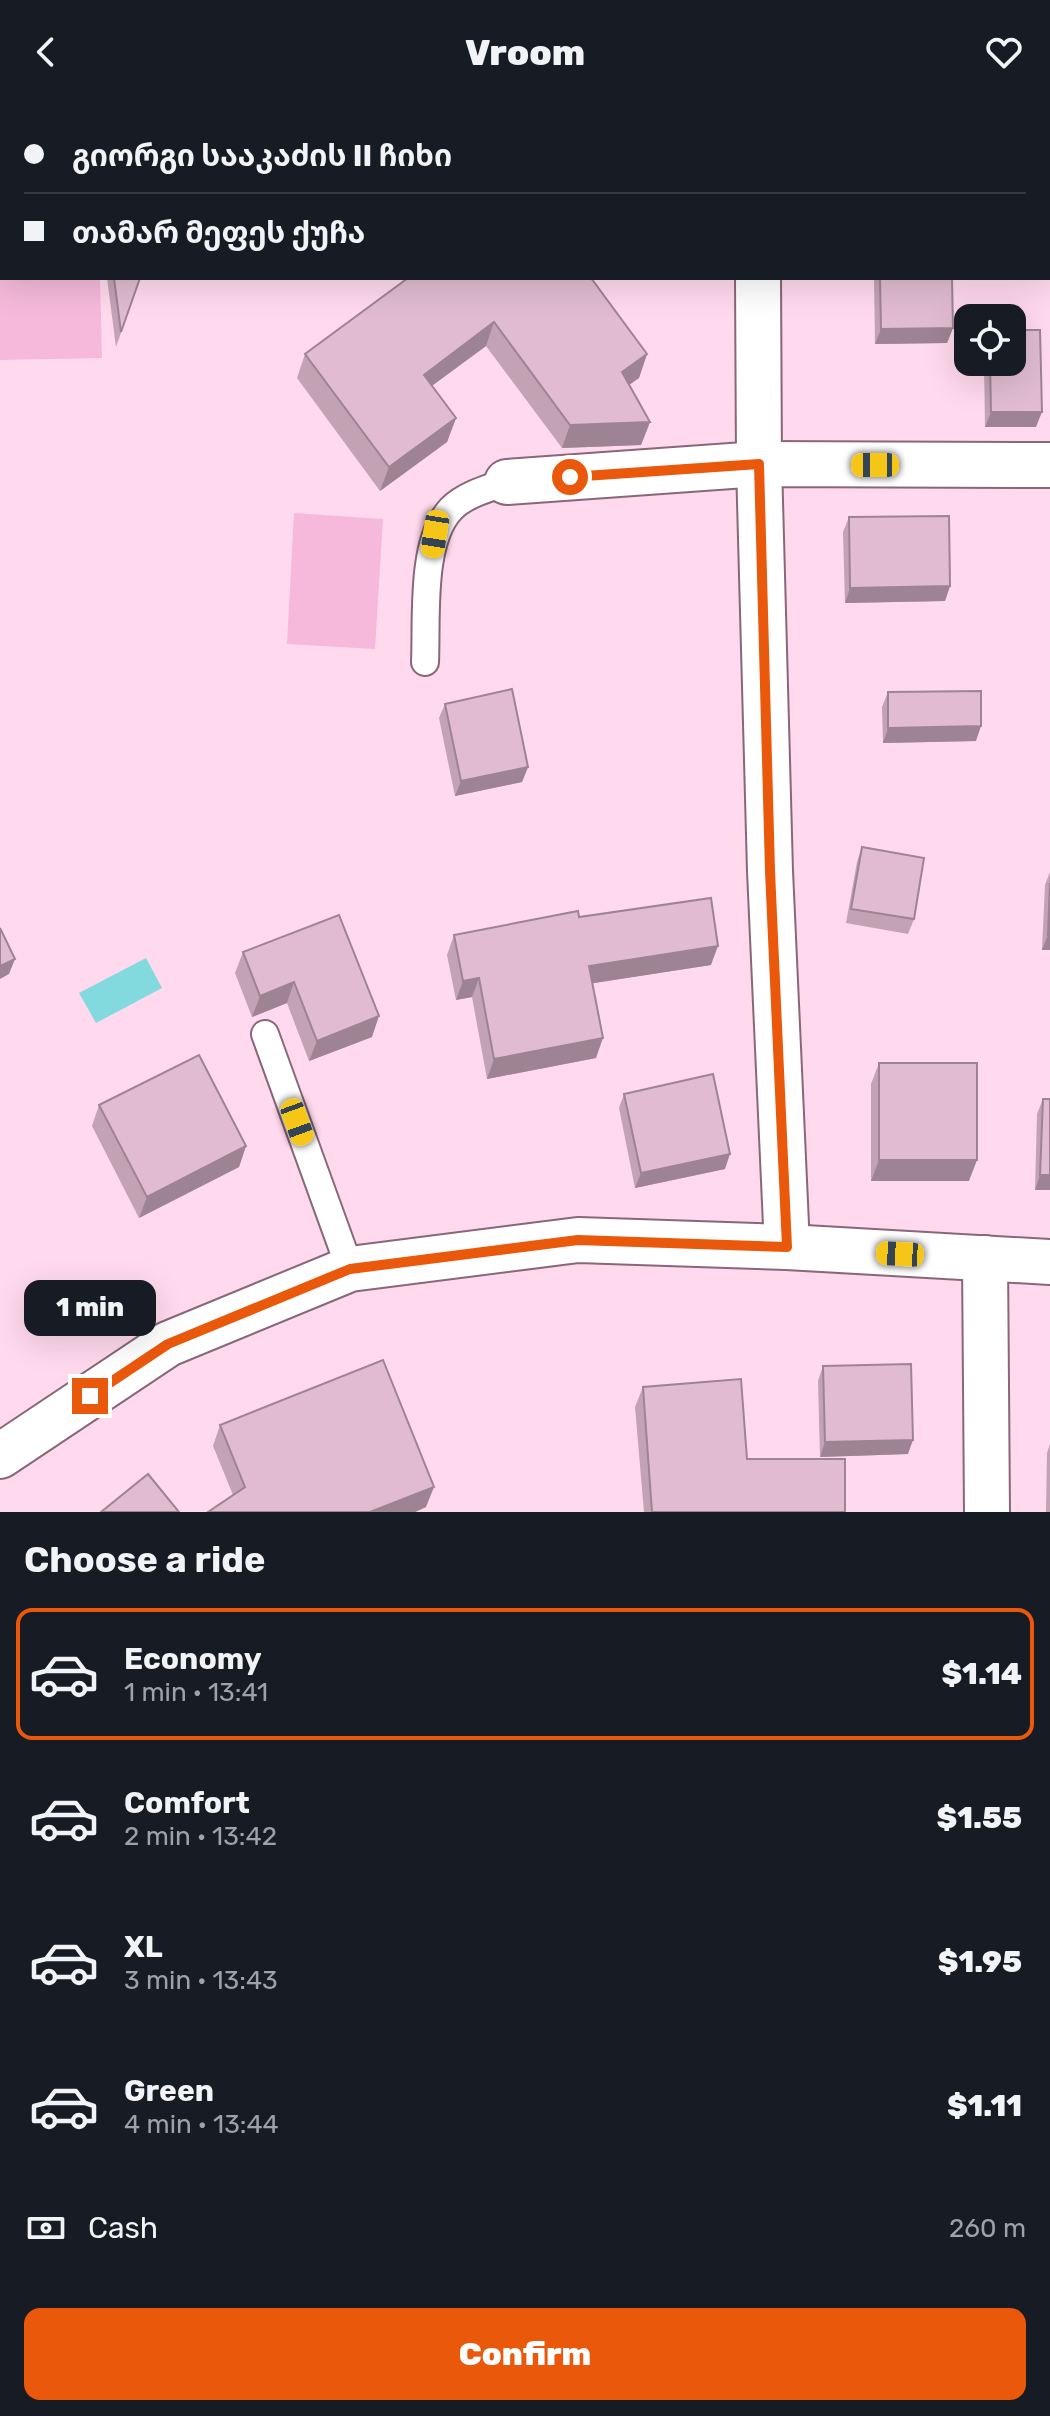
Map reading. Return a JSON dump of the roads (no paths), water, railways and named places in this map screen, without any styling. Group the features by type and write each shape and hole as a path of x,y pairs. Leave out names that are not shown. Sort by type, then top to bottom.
{"street":[{"path":"758,280 759,464 770,855 787,1247"},
{"path":"507,482 759,464 1050,465"},
{"path":"0,1456 168,1344 350,1269 578,1240 787,1247 1050,1262"},
{"path":"985,1258 987,1512"}],"lane":[{"path":"425,662 429,574 435,534 451,508 484,489 507,482"},
{"path":"265,1034 350,1269"}],"water":[{"path":"146,958 162,988 96,1023 79,993"}]}
